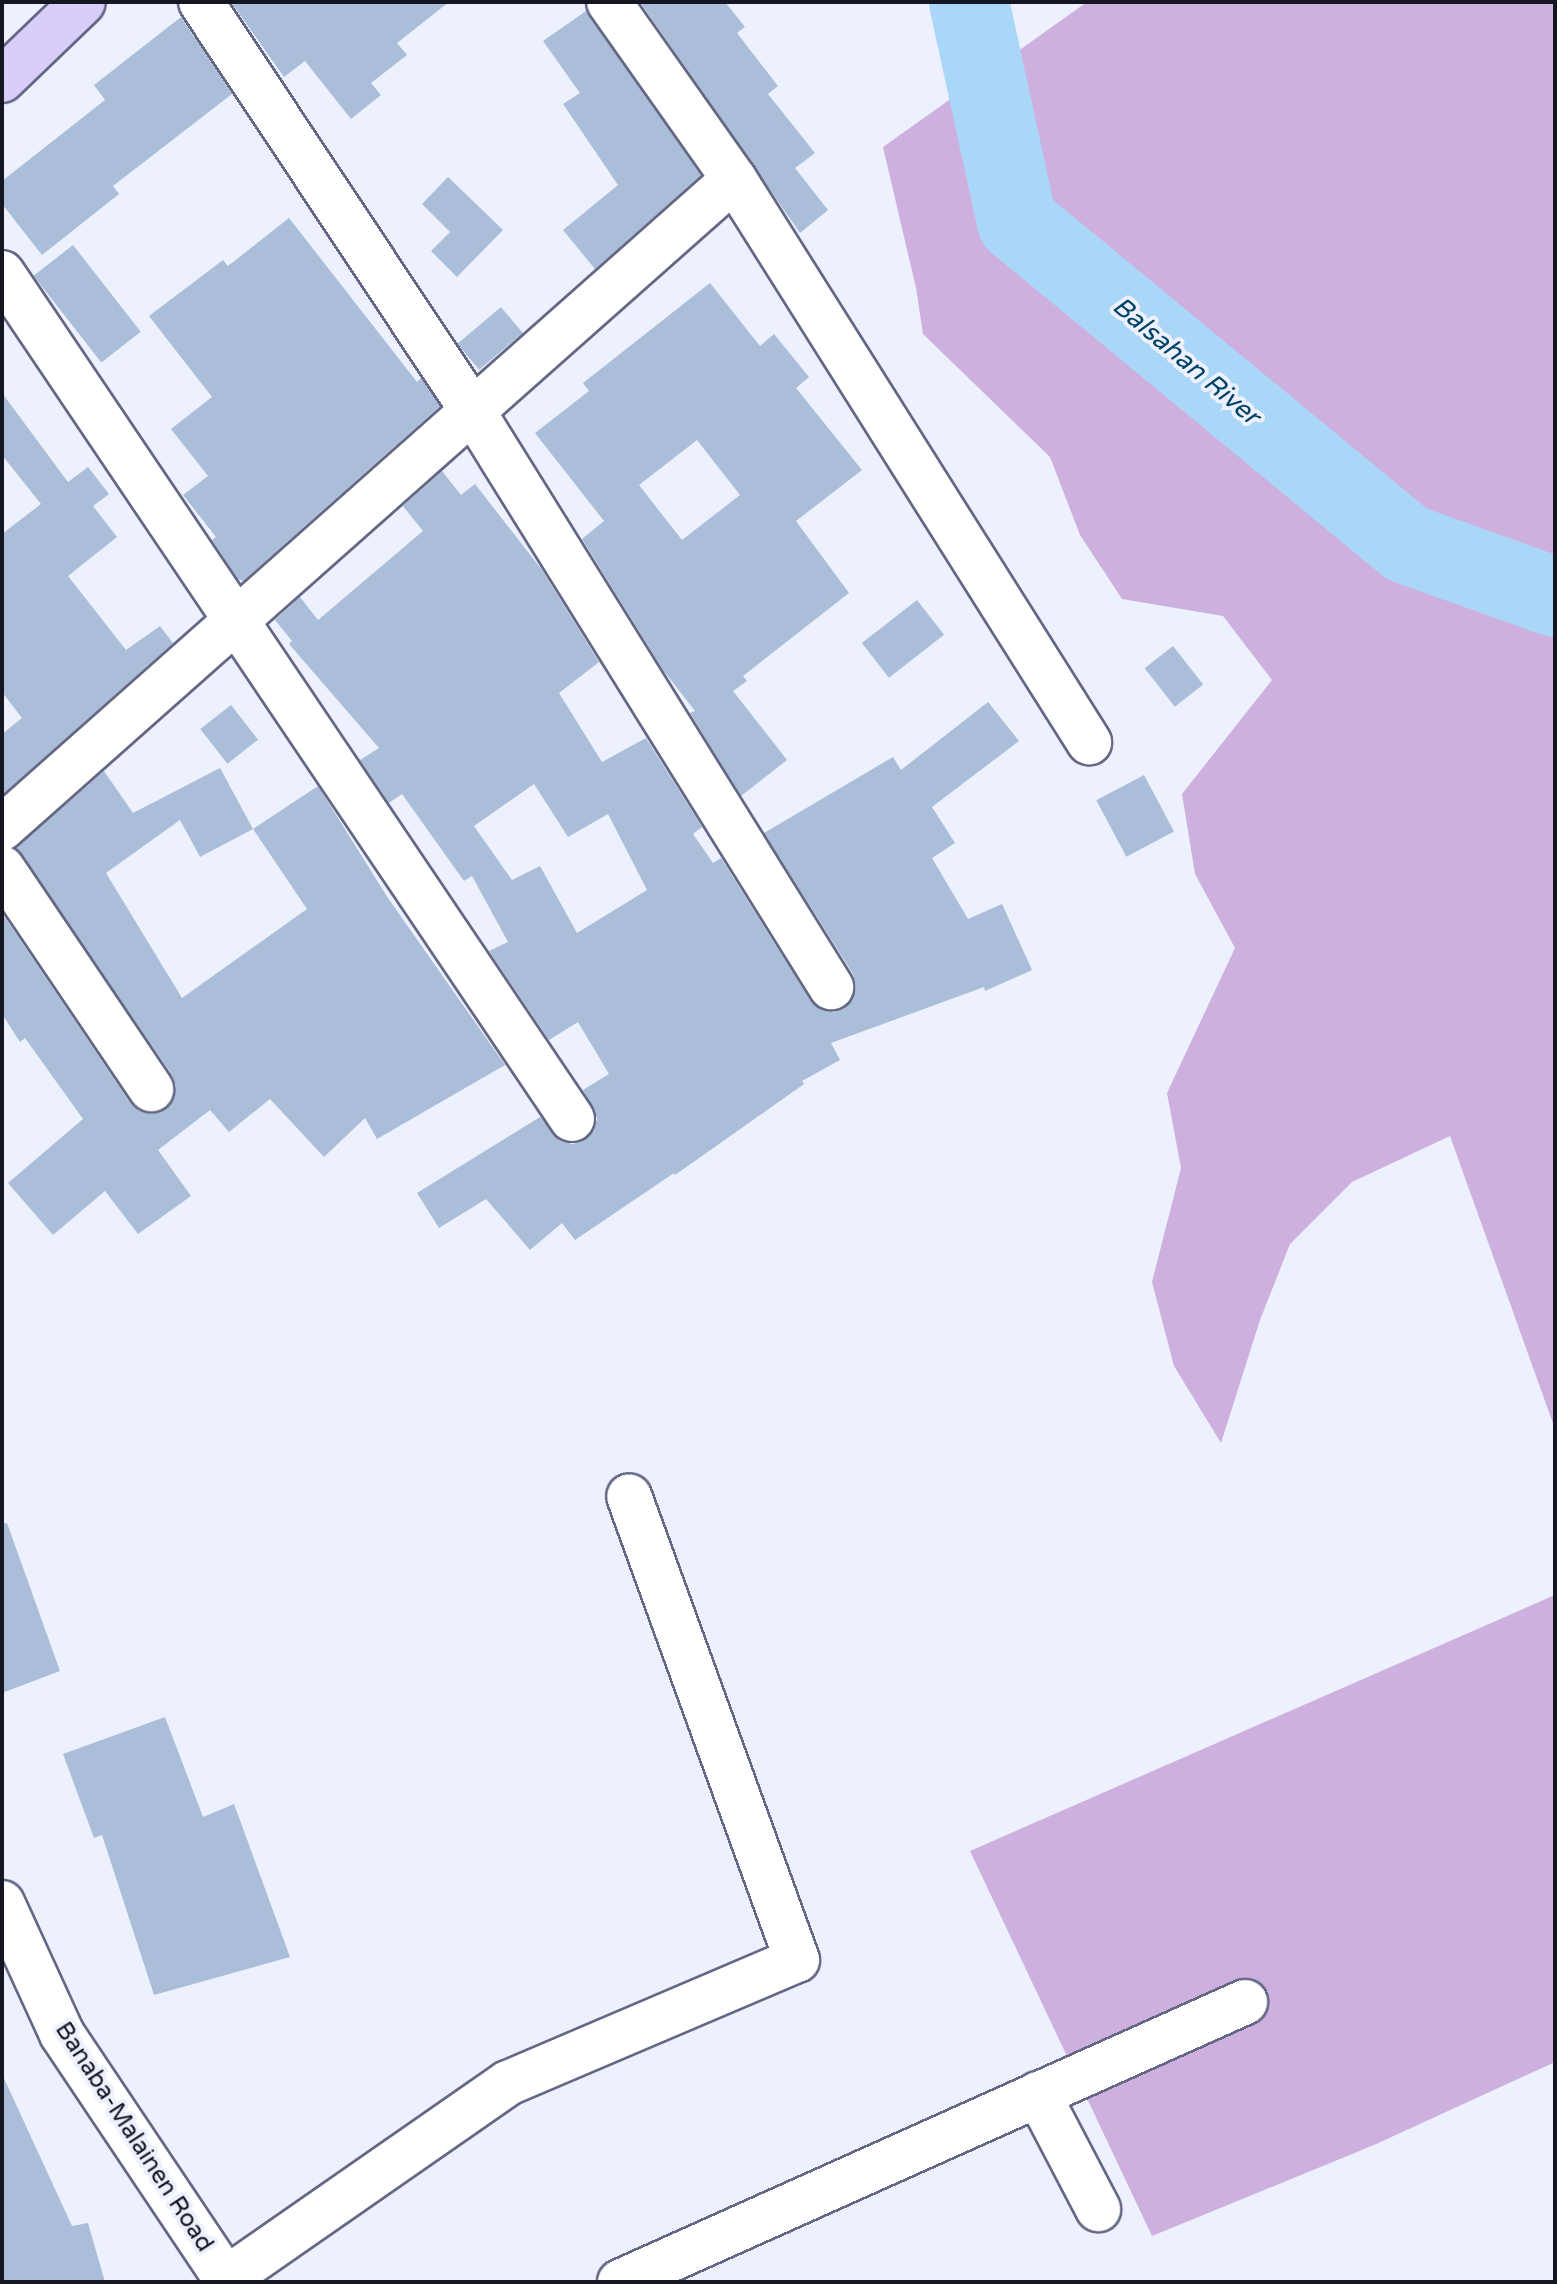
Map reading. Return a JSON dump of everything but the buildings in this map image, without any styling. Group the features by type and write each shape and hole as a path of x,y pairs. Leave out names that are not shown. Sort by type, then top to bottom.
{"main road":[{"path":"2,80 83,2"}],"street":[{"path":"201,2 472,410 831,987"},
{"path":"609,2 734,179 1089,742"},
{"path":"2,828 734,179"},
{"path":"2,273 572,1119"},
{"path":"2,868 151,1089"},
{"path":"227,2281 508,2083 797,1960 629,1496"},
{"name":"Banaba-Malainen Road","path":"2,1903 62,2034 227,2281"},
{"path":"620,2282 1245,2002"},
{"path":"1038,2094 1098,2209"}],"shaded area":[{"path":"1087,2 1555,2 1555,1429 1450,1136 1352,1182 1290,1244 1260,1320 1221,1443 1174,1366 1152,1282 1181,1168 1167,1093 1235,948 1195,874 1182,794 1272,680 1223,616 1122,599 1080,535 1050,457 923,334 916,288 883,147"},
{"path":"1555,1595 1555,2062 1374,2145 1152,2236 970,1851"}],"waterway":[{"name":"Balsahan River","path":"969,2 1017,222 1407,544 1555,597"}]}
